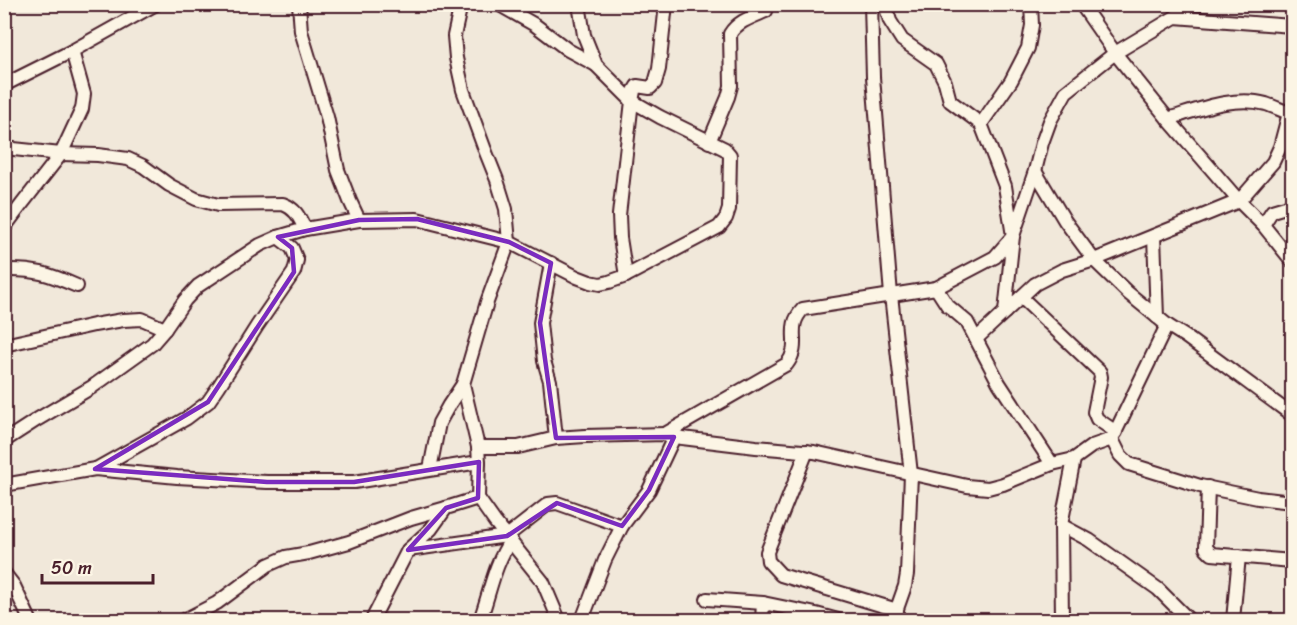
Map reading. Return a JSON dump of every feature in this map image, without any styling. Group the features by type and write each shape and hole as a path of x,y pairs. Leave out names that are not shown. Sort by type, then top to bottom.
{"street":[{"path":"299,4 301,32 327,117 338,170 359,220"},
{"path":"430,469 439,423 463,384 487,302 509,242 506,209 463,90 456,58 454,36 461,4"},
{"path":"4,441 92,387 152,344 198,286 260,245 278,237 305,229 359,220 417,219 509,242 578,278 591,282 609,282 626,276 719,227 729,209 730,155 725,149 632,101 596,65 568,50 535,25 498,4"},
{"path":"579,4 584,35 596,65"},
{"path":"626,276 619,215 632,101 637,86 650,88 655,83 659,69 666,4"},
{"path":"807,451 767,552 768,561 781,574 895,615 907,574 911,474 891,295 873,77 871,4"},
{"path":"582,621 605,560 622,526 649,490 669,436 787,364 795,350 794,325 797,316 804,309 936,288 995,257 1013,236 1005,186 981,124 950,101 945,82 936,64 902,40 890,21 885,4"},
{"path":"981,124 1011,81 1028,48 1032,25 1031,4"},
{"path":"1081,4 1115,53 1168,119 1293,261"},
{"path":"1005,312 1013,236 1035,171 1041,143 1066,92 1115,53 1175,17 1192,4"},
{"path":"4,85 72,51 150,6"},
{"path":"709,142 728,97 730,34 734,27 742,21 766,11"},
{"path":"1175,17 1293,26"},
{"path":"4,228 61,154 81,109 84,94 72,51"},
{"path":"976,339 1035,284 1062,270 1094,260 1239,201 1273,162 1291,114 1264,104 1241,101 1217,105 1168,119"},
{"path":"4,148 61,154 98,154 128,159 196,199 218,205 283,204 291,207 298,213 305,229"},
{"path":"1035,171 1065,221 1094,260 1128,293 1167,325 1293,415"},
{"path":"1263,225 1272,212 1293,205"},
{"path":"1154,236 1157,317"},
{"path":"95,469 187,418 208,402 294,272 297,260 292,248 278,237"},
{"path":"551,263 540,323 544,361 550,381 556,438"},
{"path":"4,270 25,269 50,274 77,286"},
{"path":"936,288 946,305 967,322 999,383 1052,464"},
{"path":"1021,297 1100,372 1094,412 1097,419 1114,436 1120,455 1129,464 1208,487 1258,498 1293,502"},
{"path":"4,345 123,320 142,319 165,329"},
{"path":"478,447 518,447 556,438 585,436 669,436 807,451 967,486 988,488 1052,464 1074,459 1092,446 1114,436 1167,325"},
{"path":"463,384 478,447 478,498 543,582 559,621"},
{"path":"1062,621 1061,525 1074,459"},
{"path":"4,485 95,469 267,482 354,482 479,462"},
{"path":"1208,487 1206,549 1212,554 1293,561"},
{"path":"184,621 217,603 268,565 286,557 349,542 411,518 478,498"},
{"path":"480,621 497,565 509,538 548,504 557,503 622,526"},
{"path":"372,621 408,550 431,529 446,508"},
{"path":"1061,525 1089,540 1158,589 1189,621"},
{"path":"408,550 509,538"},
{"path":"1233,621 1239,556"},
{"path":"4,573 14,586 30,621"},
{"path":"706,599 763,603 797,616 816,614 838,621"},
{"path":"762,621 763,603"}],"highlighted area":[{"path":"417,219 509,242 551,263 540,323 556,438 674,437 649,490 622,526 557,503 507,536 408,550 446,508 478,498 479,462 354,482 267,482 95,469 208,402 294,272 292,248 278,237 359,220"}]}
